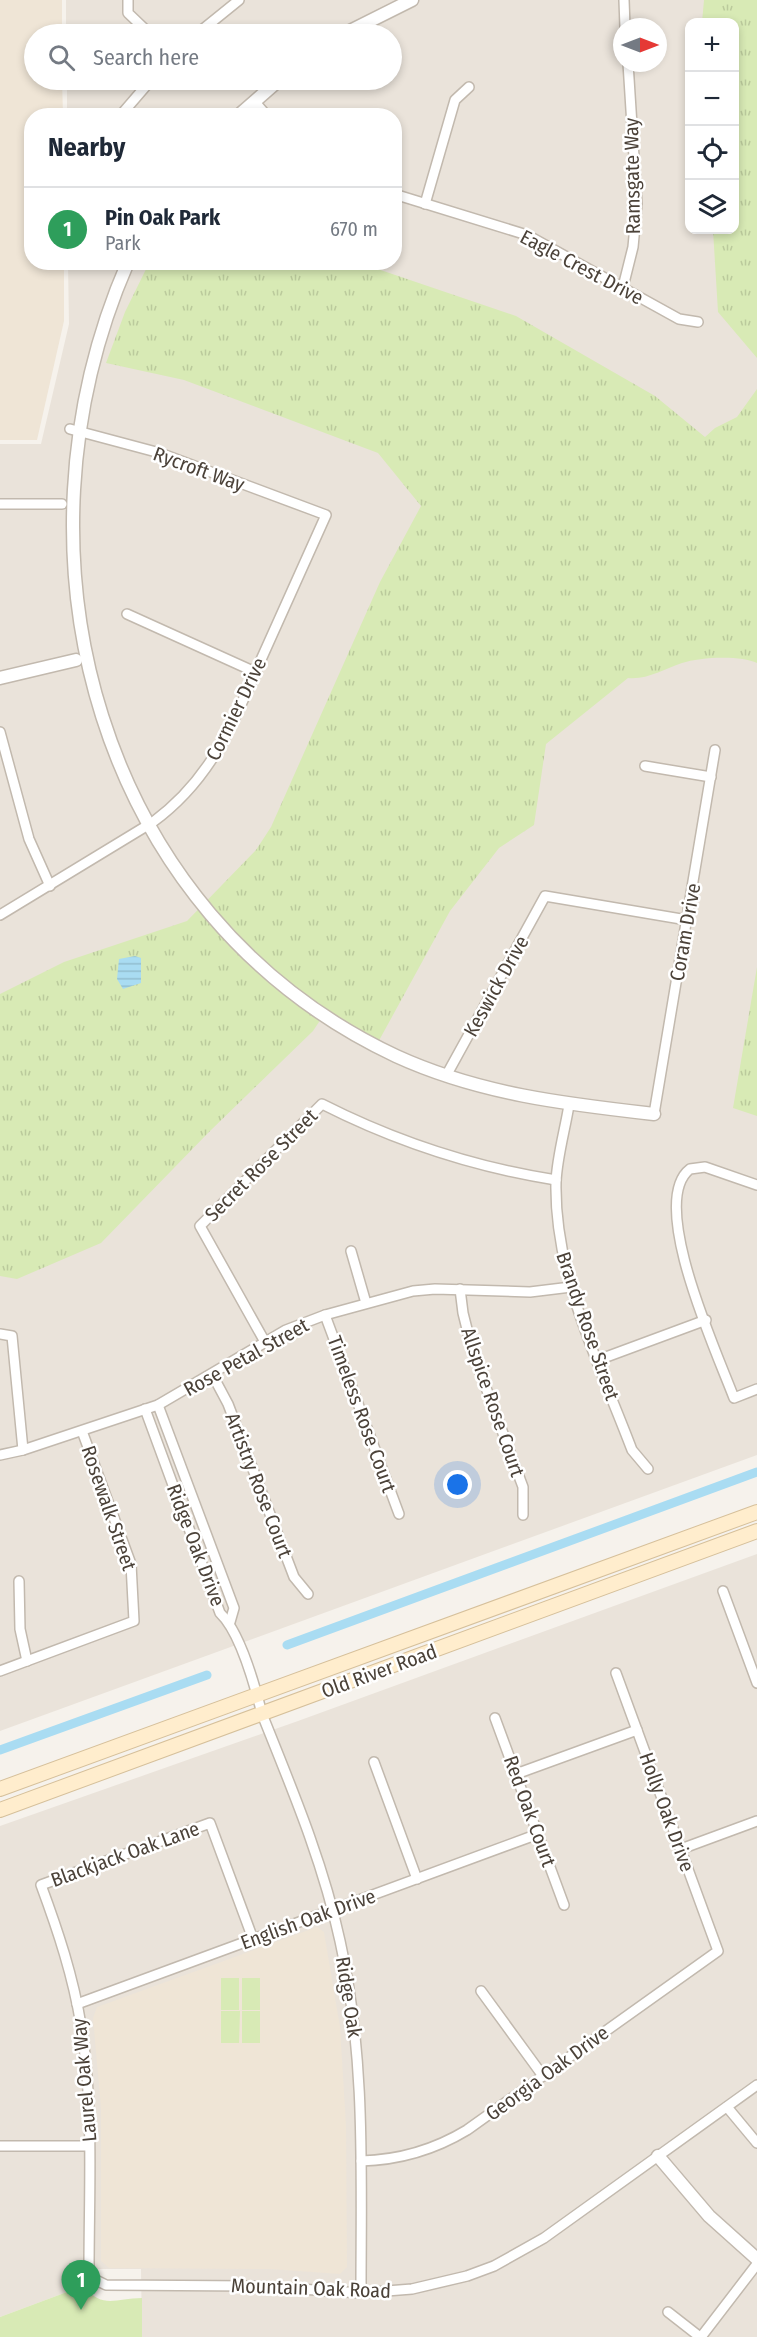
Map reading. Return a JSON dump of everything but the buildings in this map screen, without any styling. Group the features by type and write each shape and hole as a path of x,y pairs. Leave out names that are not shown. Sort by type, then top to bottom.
{"main road":[{"name":"Old River Road","path":"0,1789 757,1512"},
{"name":"Old River Road","path":"0,1810 757,1531"}],"street":[{"path":"129,0 128,13 140,24"},
{"path":"209,24 239,0"},
{"path":"364,24 412,0"},
{"path":"624,0 625,18"},
{"name":"Ramsgate Way","path":"623,287 633,247 637,204 629,72"},
{"path":"425,204 455,100 469,87"},
{"path":"127,108 142,90"},
{"path":"247,108 267,90"},
{"path":"254,101 260,108"},
{"name":"Eagle Crest Drive","path":"402,197 527,235 680,319 698,322"},
{"path":"0,504 62,508 70,429 92,346 125,270"},
{"name":"Rycroft Way","path":"70,429 160,453 326,516"},
{"name":"Cormier Drive","path":"0,915 143,828 186,794 212,763 326,516"},
{"path":"65,594 68,621"},
{"path":"127,614 255,672"},
{"path":"0,678 76,660"},
{"path":"83,690 107,756 143,828 200,908 280,984 357,1035 446,1076 514,1095 568,1105 654,1114"},
{"path":"0,732 29,839 50,885"},
{"name":"Coram Drive","path":"654,1114 716,750"},
{"path":"645,766 711,777"},
{"name":"Keswick Drive","path":"446,1076 545,896 687,920"},
{"name":"Secret Rose Street","path":"266,1342 200,1226 322,1104 383,1134 448,1157 556,1180"},
{"name":"Brandy Rose Street","path":"568,1105 556,1180 560,1247 571,1287 632,1450 648,1468"},
{"path":"757,1185 705,1167 690,1169 680,1182 677,1230 681,1253 734,1398 757,1389"},
{"path":"351,1251 366,1303"},
{"name":"Rose Petal Street","path":"0,1455 23,1450 158,1405 286,1330 366,1303 413,1291 530,1292 571,1287"},
{"name":"Allspice Rose Court","path":"460,1290 470,1343 523,1487 523,1515"},
{"name":"Timeless Rose Court","path":"326,1315 399,1514"},
{"path":"598,1360 706,1320"},
{"path":"0,1334 12,1336 23,1450"},
{"name":"Artistry Rose Court","path":"212,1374 228,1404 294,1577 308,1594"},
{"name":"Ridge Oak Drive","path":"158,1405 234,1608 230,1622"},
{"name":"Ridge Oak Drive","path":"145,1409 220,1613 230,1622 262,1714"},
{"name":"Rosewalk Street","path":"27,1661 134,1622 131,1564 82,1431"},
{"path":"0,1671 27,1661 20,1629 19,1581"},
{"path":"723,1591 757,1683"},
{"name":"Holly Oak Drive","path":"616,1673 718,1951"},
{"name":"Ridge Oak","path":"262,1714 311,1836 333,1910 346,1972 357,2050 361,2161 361,2293"},
{"name":"Red Oak Court","path":"495,1718 564,1905"},
{"path":"516,1774 637,1730"},
{"path":"374,1762 417,1879"},
{"path":"681,1849 757,1821"},
{"name":"Blackjack Oak Lane","path":"41,1885 210,1823 253,1940"},
{"name":"English Oak Drive","path":"77,2004 538,1834"},
{"name":"Laurel Oak Way","path":"41,1885 59,1935 77,2004 87,2067 89,2270 94,2279"},
{"name":"Georgia Oak Drive","path":"361,2161 411,2155 452,2139 718,1951"},
{"path":"481,1990 543,2076"},
{"name":"Mountain Oak Road","path":"94,2279 106,2285 253,2286 361,2293 440,2284 494,2266 544,2238 757,2085"},
{"path":"728,2106 757,2143"},
{"path":"0,2146 89,2146"},
{"path":"658,2156 709,2216 757,2259"},
{"path":"668,2312 700,2337 757,2264"}],"shaded area":[{"path":"0,0 62,0 62,24 24,24 24,90 62,90 63,108 24,108 24,270 64,270 64,321 37,440 0,440"},
{"path":"66,0 757,0 757,1455 0,1731 0,444 41,444 69,324 68,270 402,270 402,108 67,108 67,90 402,90 402,24 66,24"},
{"path":"757,1554 757,2337 142,2337 141,2269 77,2269 83,2286 0,2317 0,1826 298,1721"},
{"path":"317,1927 324,1932 340,2027 346,2125 347,2267 340,2274 270,2269 109,2268 101,2261 101,2108 93,2018 97,2007"}],"green space":[{"path":"704,0 757,0 757,358 718,312 713,234 739,234 739,18 702,18"},
{"path":"146,270 381,270 516,316 655,396 705,437 715,428 737,417 757,389 757,663 731,658 699,659 649,676 628,678 546,744 534,825 499,848 450,911 376,1046 323,1016 313,1031 209,1132 101,1243 17,1279 0,1276 0,994 64,962 187,921 256,850 271,827 380,582 421,506 378,453 184,380 106,363 125,312"},
{"path":"757,967 757,1116 733,1108"},
{"path":"221,1978 239,1978 239,2010 221,2010"},
{"path":"242,1978 260,1978 260,2010 242,2010"},
{"path":"221,2011 240,2011 239,2043 221,2043"},
{"path":"242,2011 260,2011 260,2043 242,2043"},
{"path":"83,2286 97,2298 104,2300 142,2298 142,2337 0,2337 0,2317"}],"water":[{"path":"135,956 141,958 141,983 123,989 117,979 119,959"}],"waterway":[{"path":"287,1645 757,1472"},
{"path":"0,1750 207,1675"}],"place":[{"name":"Pin Oak Park","path":"81,2310"}]}
